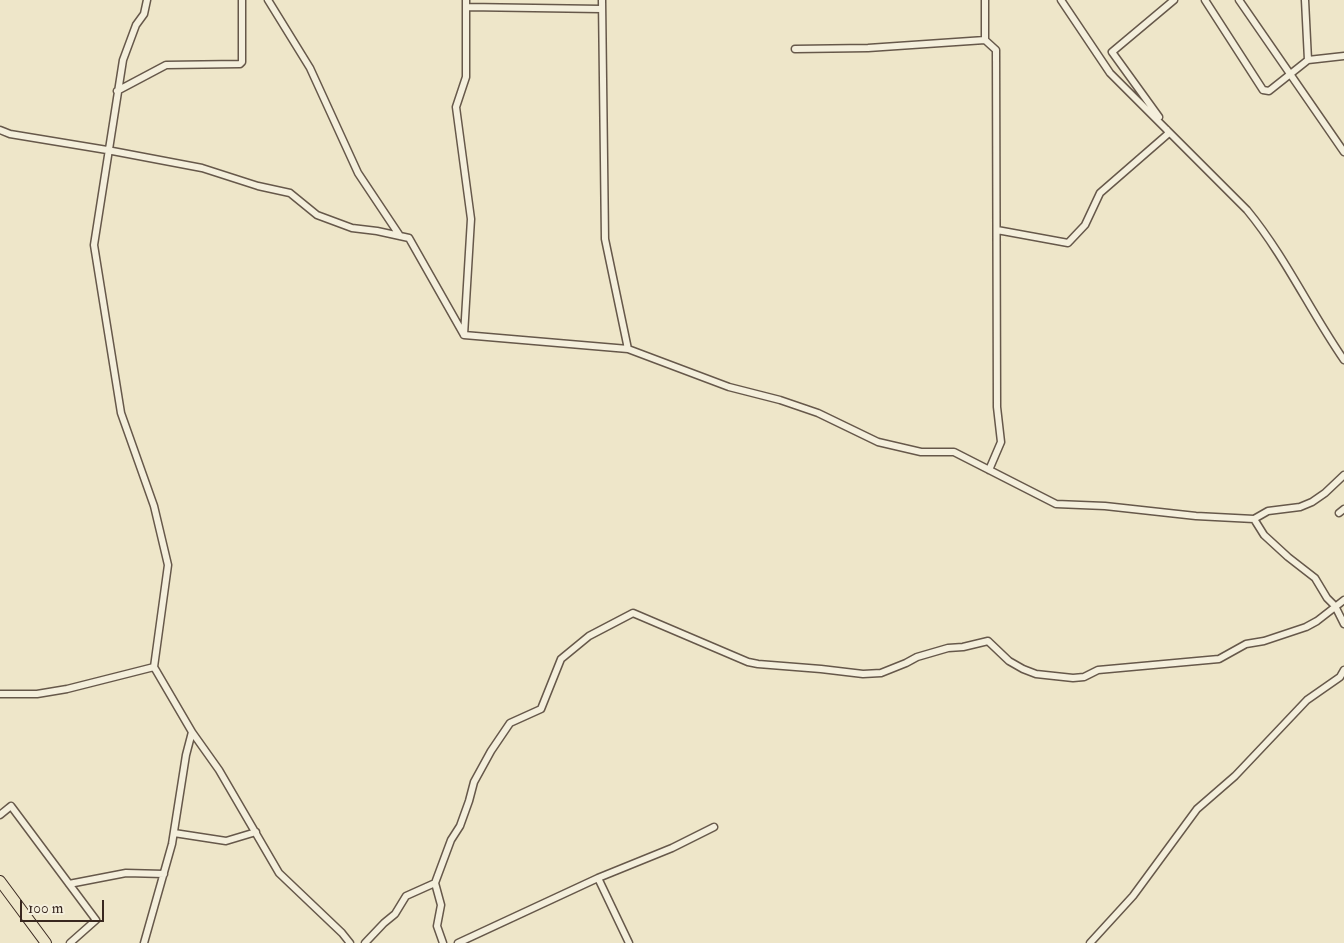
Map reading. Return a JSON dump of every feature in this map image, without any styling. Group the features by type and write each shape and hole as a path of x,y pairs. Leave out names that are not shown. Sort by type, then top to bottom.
{"main road":[{"path":"0,881 46,943"}],"street":[{"path":"147,0 144,14 136,25 123,60 107,150 94,245 121,413 154,506 168,565 154,667 192,732 219,770 279,873 342,933 350,943"},
{"path":"117,91 166,65 240,64 242,62 242,0"},
{"path":"268,0 310,68 358,173 400,236"},
{"path":"602,0 605,239 628,349"},
{"path":"985,0 986,40 996,50 997,406 1001,442 989,470"},
{"path":"1061,0 1110,73 1248,210 1265,231 1282,257 1324,332 1344,360"},
{"path":"1170,133 1112,52 1174,0"},
{"path":"1205,0 1263,90 1270,91 1308,60 1344,56"},
{"path":"1239,0 1344,152"},
{"path":"1305,0 1308,60"},
{"path":"464,335 471,218 456,107 466,77 467,3 601,9"},
{"path":"795,49 868,48 986,40"},
{"path":"0,130 10,134 202,168 290,194 317,215 352,228 409,238 464,335"},
{"path":"997,230 1068,243 1085,225 1100,193 1170,133"},
{"path":"464,335 628,349 729,387 780,400 818,413 878,442 921,452 954,452 1056,504 1105,506 1196,516 1254,518 1268,511 1300,507 1312,502 1325,493 1344,475"},
{"path":"1254,518 1264,535 1315,578 1326,598 1335,606 1344,624"},
{"path":"443,943 437,926 441,905 435,882 451,840 463,818 474,782 491,751 510,723 541,709 561,659 589,636 633,613 748,662 758,664 863,674 881,673 916,657 948,648 963,647 988,641 1009,661 1023,669 1036,674 1074,678 1084,677 1098,670 1219,659 1246,644 1264,641 1306,628 1344,600"},
{"path":"0,694 37,694 68,690 154,667"},
{"path":"1090,943 1133,896 1197,809 1236,776 1307,700 1340,677 1344,670"},
{"path":"144,943 174,833 186,755 192,732"},
{"path":"0,815 11,806 96,920 70,943"},
{"path":"458,943 598,878 672,848 714,827"},
{"path":"174,833 226,842 256,832"},
{"path":"69,884 126,873 164,874"},
{"path":"598,878 629,943"},
{"path":"364,943 395,914 406,896 435,882"}]}
